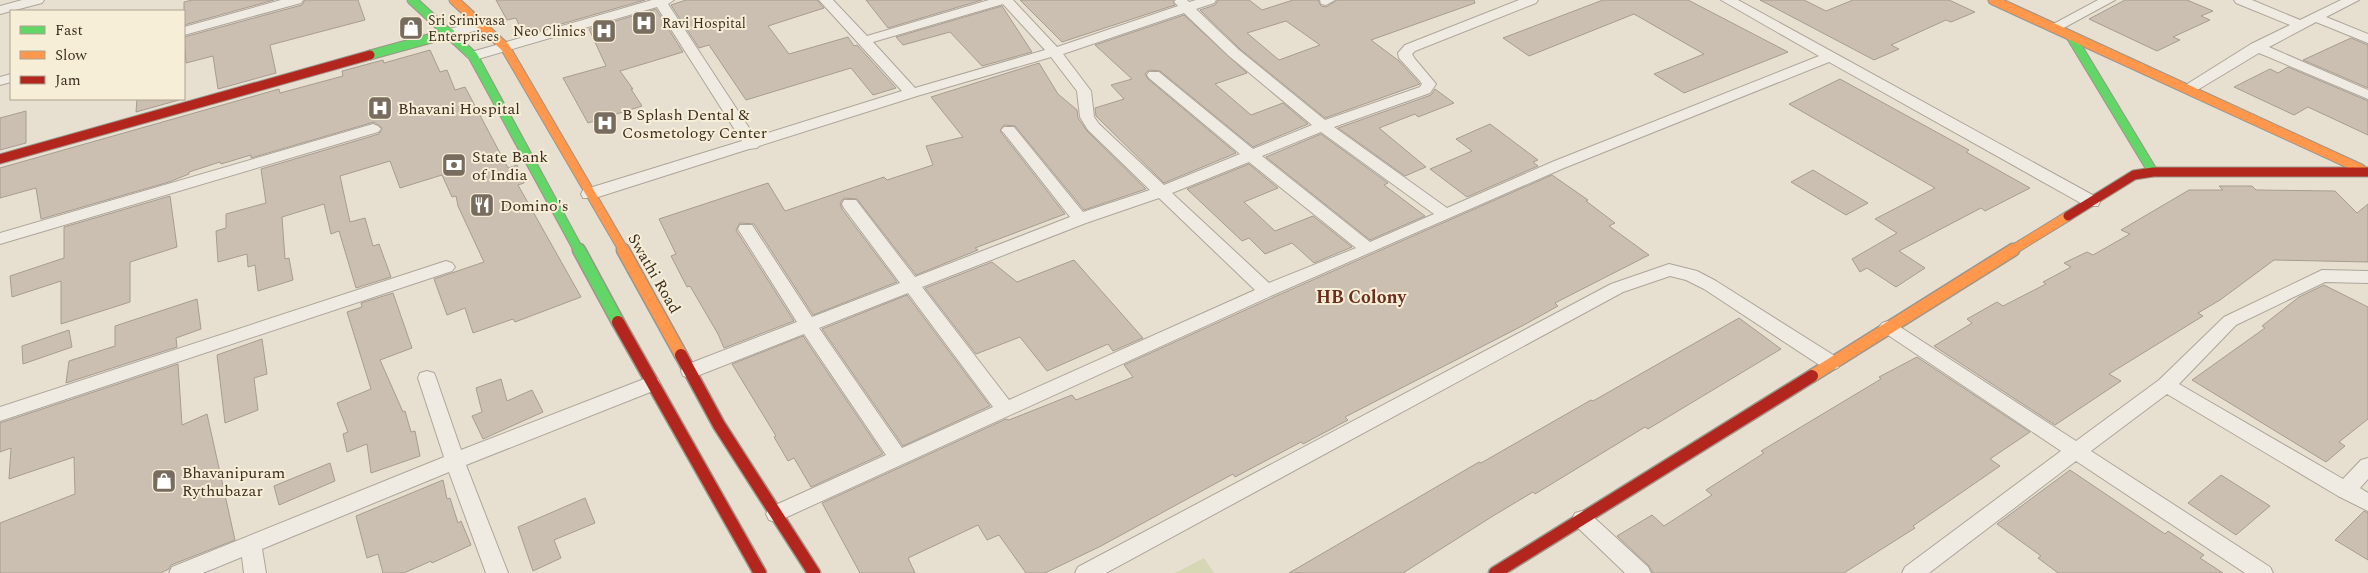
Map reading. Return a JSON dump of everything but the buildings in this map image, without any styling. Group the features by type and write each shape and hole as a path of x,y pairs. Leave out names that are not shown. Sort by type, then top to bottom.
{"street":[{"path":"0,10 37,0"},
{"path":"185,31 296,0"},
{"path":"412,0 425,14 450,33 473,56 637,390 760,573"},
{"name":"Swathi Road","path":"454,0 482,24 504,47 589,194 640,276 719,425 814,573"},
{"path":"826,0 912,93"},
{"path":"863,40 1004,0 1054,52 1084,90 1087,117 1093,126 1267,291"},
{"path":"589,194 912,93 1054,52 1183,4 1210,0"},
{"path":"1728,0 2092,202"},
{"path":"1993,0 2072,38 2189,89 2368,172"},
{"path":"2053,28 2108,0"},
{"path":"2241,0 2299,24"},
{"path":"2189,89 2256,47 2299,24 2352,0"},
{"path":"473,56 662,1 752,144"},
{"path":"690,371 1080,219 1163,191 1249,154 1322,126 1425,90 1429,84 1427,78 1406,59 1405,53 1410,48 1520,2"},
{"path":"1183,4 1234,54 1322,126 1446,215"},
{"path":"2314,17 2368,39"},
{"path":"0,159 482,24"},
{"path":"2072,38 2153,172"},
{"path":"2256,47 2368,95"},
{"path":"776,514 1267,291 1368,249 1558,165 1832,56"},
{"path":"1154,75 1368,249"},
{"path":"0,239 373,130"},
{"path":"1009,130 1080,219"},
{"path":"1495,573 2134,175 2153,172 2368,172"},
{"path":"850,204 1006,410"},
{"path":"746,229 807,324 898,458"},
{"path":"0,414 446,267"},
{"path":"1086,573 1617,288 1670,270 1691,275 1710,285 1831,363"},
{"path":"1913,573 2166,385 2230,321 2322,276 2368,278"},
{"path":"1888,327 2262,573"},
{"path":"427,378 454,461 497,573"},
{"path":"2166,385 2368,503"},
{"path":"180,573 454,461 637,390"},
{"path":"2345,490 2368,466"},
{"path":"1582,519 1640,573"},
{"path":"251,543 255,573"}],"green space":[{"path":"1204,558 1214,573 1175,573"}],"traffic: fast":[{"path":"412,0 473,56 618,322"},
{"path":"370,55 450,33"},
{"path":"2072,38 2153,172"}],"traffic: slow":[{"path":"454,0 505,47 589,194 639,276 681,355"},
{"path":"1993,0 2361,169"},
{"path":"1812,376 2068,216"}],"traffic: jam":[{"path":"0,159 370,55"},
{"path":"2068,216 2134,175 2153,172 2368,172"},
{"path":"618,322 760,573"},
{"path":"681,355 719,425 814,573"},
{"path":"1495,573 1812,376"}],"place":[{"name":"Ravi Hospital","path":"644,23"},
{"name":"Sri Srinivasa Enterprises","path":"411,28"},
{"name":"Neo Clinics","path":"604,31"},
{"name":"Bhavani Hospital","path":"380,108"},
{"name":"B Splash Dental & Cosmetology Center","path":"605,123"},
{"name":"State Bank of India","path":"454,165"},
{"name":"Domino's","path":"482,205"},
{"name":"Bhavanipuram Rythubazar","path":"164,481"}],"district":[{"name":"HB Colony","path":"1361,297"}]}
